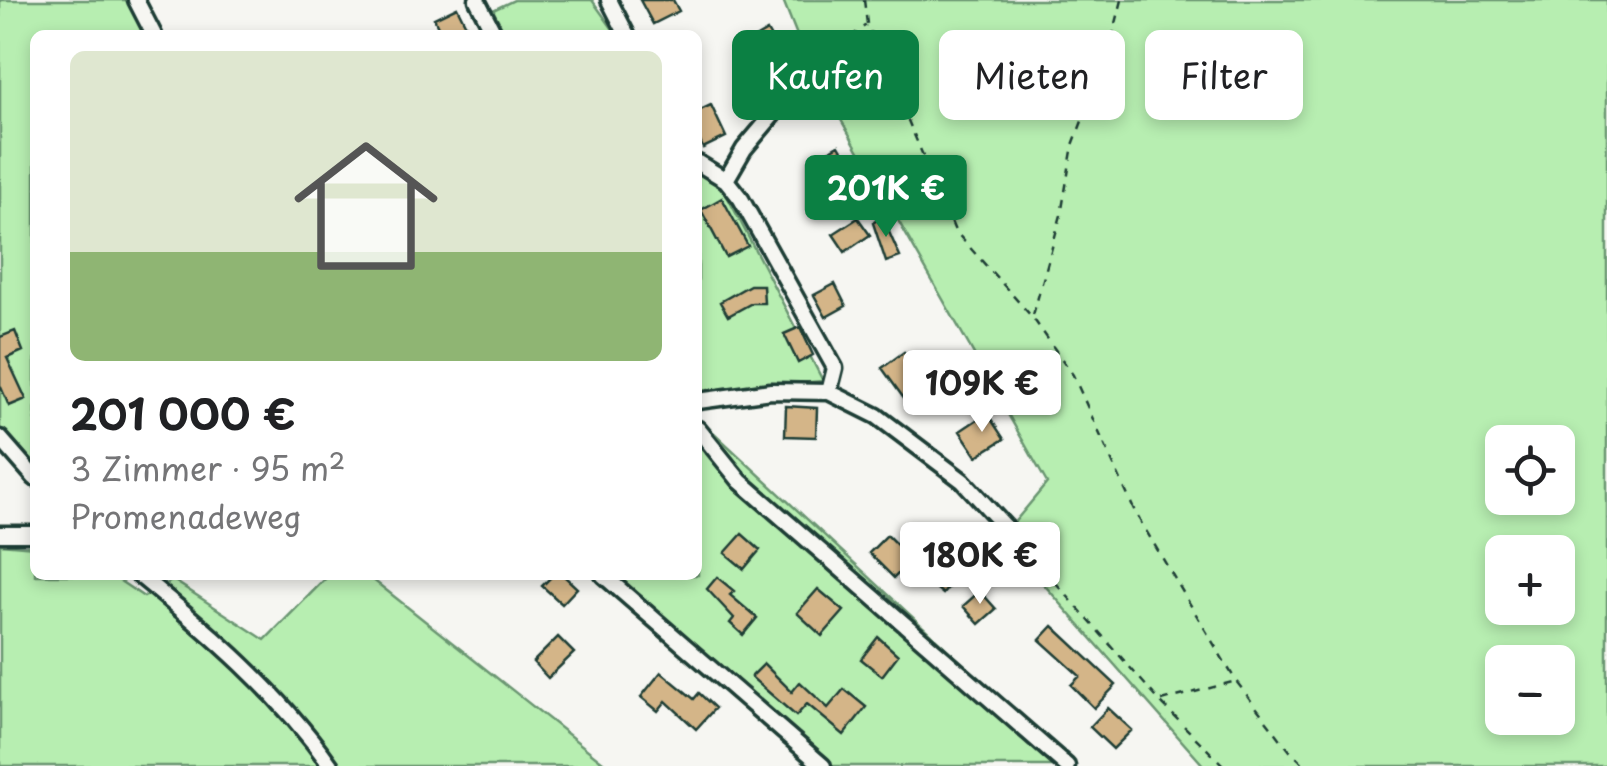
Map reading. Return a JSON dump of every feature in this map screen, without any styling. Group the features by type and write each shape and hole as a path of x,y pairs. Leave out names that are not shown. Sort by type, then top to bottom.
{"street":[{"path":"136,0 151,30"},
{"path":"609,0 625,30"},
{"path":"481,2 493,30"},
{"path":"726,180 744,149 768,120"},
{"path":"702,165 726,180 741,200 835,368 829,392"},
{"path":"702,401 771,391 829,392 877,416 963,480 1046,571"},
{"path":"702,434 740,481 1067,766"},
{"path":"0,438 30,472"},
{"path":"0,534 30,534"},
{"path":"145,580 263,682 331,766"},
{"path":"609,580 823,766"}],"path":[{"path":"864,0 868,24 955,231 1033,318 1074,375 1136,514 1236,682 1306,766"},
{"path":"1033,318 1061,215 1073,145 1110,48 1122,0"},
{"path":"860,30 868,24"},
{"path":"1046,571 1160,701 1224,766"},
{"path":"1160,701 1236,682"}],"green space":[{"path":"0,0 136,0 151,30 30,30 30,464 0,428"},
{"path":"514,0 592,0 613,30 503,30 493,10"},
{"path":"783,0 1607,0 1607,766 1204,766 1002,537 1047,483 841,120 919,120 919,30 795,30"},
{"path":"702,158 724,190 823,381 702,392"},
{"path":"702,422 1073,766 823,766 609,580 702,580"},
{"path":"0,544 30,547 30,580 118,580 144,597 173,580 265,640 324,580 373,580 608,766 0,766"}],"building":[{"path":"640,0 673,0 679,11 653,24"},
{"path":"457,7 468,30 440,30 434,18"},
{"path":"711,105 726,137 703,148 702,146 702,109"},
{"path":"839,145 854,171 839,179 824,154"},
{"path":"722,198 748,246 726,257 702,209"},
{"path":"882,216 900,257 886,262 873,223"},
{"path":"858,218 870,235 845,252 833,234"},
{"path":"835,284 846,306 826,317 814,295"},
{"path":"750,285 763,285 764,303 752,303 728,316 720,302"},
{"path":"800,327 813,355 798,363 784,334"},
{"path":"15,331 23,351 7,358 26,399 9,406 0,385 0,337"},
{"path":"904,352 926,384 905,400 882,368"},
{"path":"786,406 817,408 816,437 785,436"},
{"path":"987,413 1004,439 977,456 960,431"},
{"path":"742,534 760,550 744,569 725,553"},
{"path":"887,535 912,560 894,578 869,553"},
{"path":"930,558 955,579 943,594 918,573"},
{"path":"717,577 734,591 730,595 757,618 743,635 730,623 734,618 707,589"},
{"path":"548,580 568,580 577,588 562,604 542,586"},
{"path":"818,589 844,611 822,636 797,613"},
{"path":"980,591 996,609 979,624 963,606"},
{"path":"1053,626 1116,685 1094,708 1071,685 1080,676 1040,640"},
{"path":"558,637 574,653 548,678 533,662"},
{"path":"878,637 898,655 882,676 861,659"},
{"path":"764,664 792,692 800,682 828,708 844,689 866,707 844,735 807,704 796,716 751,677"},
{"path":"661,672 694,699 699,693 715,708 696,729 666,701 658,711 641,697"},
{"path":"1108,708 1132,730 1113,749 1090,727"}]}
